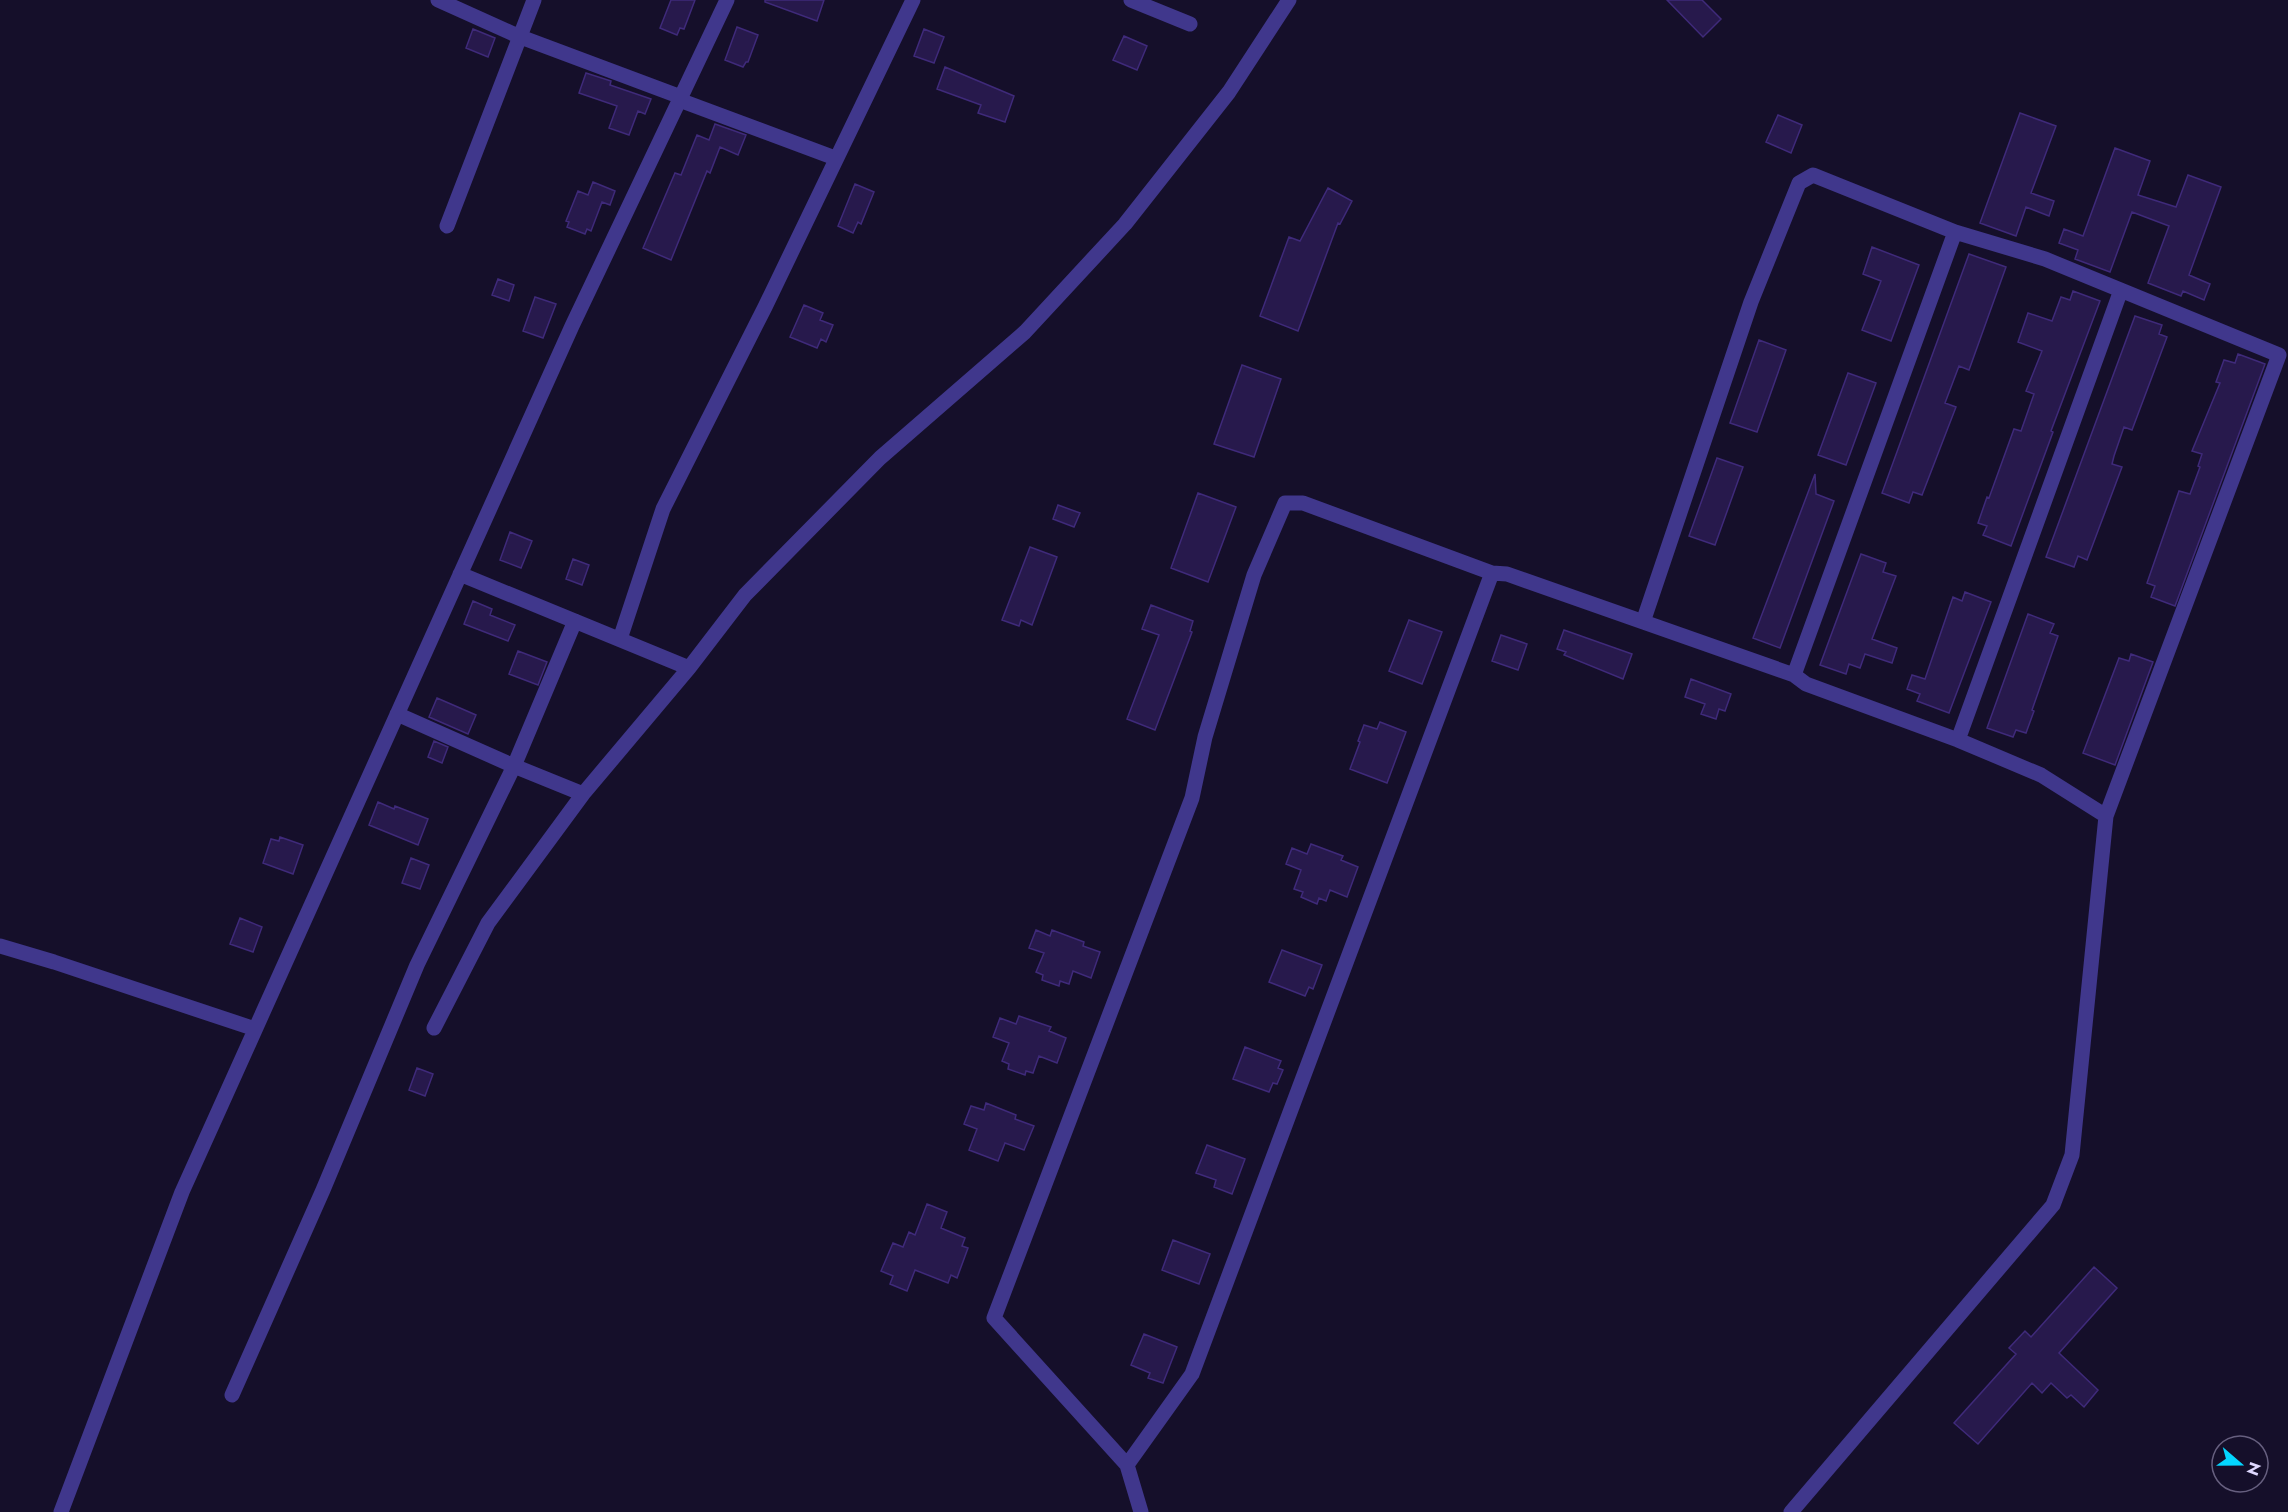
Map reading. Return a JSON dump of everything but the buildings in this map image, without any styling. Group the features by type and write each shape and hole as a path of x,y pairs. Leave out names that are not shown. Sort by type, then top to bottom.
{"street":[{"path":"438,0 518,36 835,158"},
{"path":"447,226 518,36 534,0"},
{"path":"60,1512 182,1192 572,326 727,0"},
{"path":"620,639 663,509 765,307 913,0"},
{"path":"1131,0 1190,24"},
{"path":"434,1028 488,923 583,794 689,668 745,595 880,458 1025,332 1125,224 1229,92 1288,0"},
{"path":"1643,622 1751,302 1799,183 1813,175 1955,232 2045,259 2278,355 2106,816 2072,1155 2053,1205 1791,1512"},
{"path":"1794,675 1955,232"},
{"path":"1958,740 2121,290"},
{"path":"1141,1512 1126,1465 994,1318 1192,798 1205,737 1254,575 1286,503 1303,503 1492,573 1507,574 1794,675 1806,684 1958,740 2041,775 2106,816"},
{"path":"1126,1465 1192,1374 1492,573"},
{"path":"460,574 689,668"},
{"path":"232,1395 323,1190 417,965 514,766 575,621"},
{"path":"397,714 583,794"},
{"path":"0,946 255,1029"}]}
